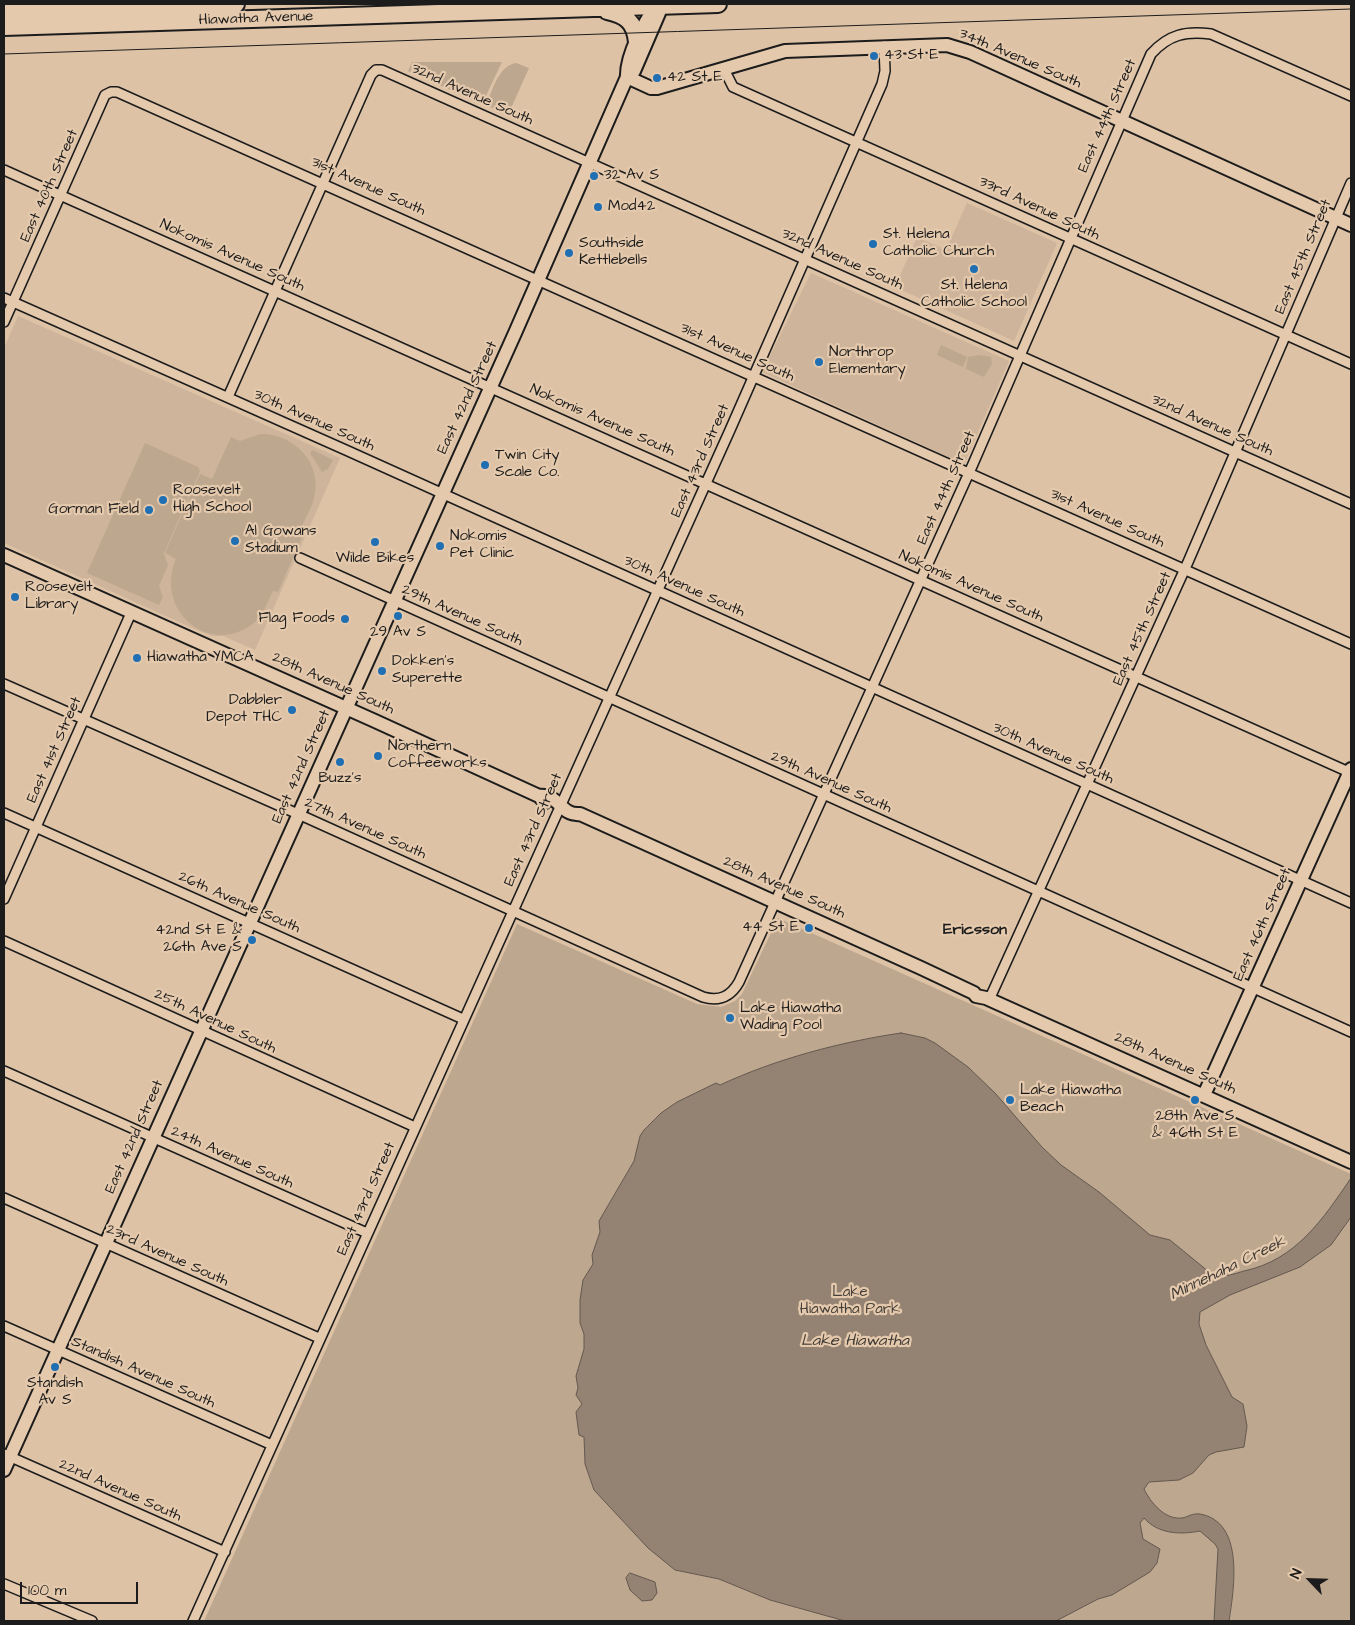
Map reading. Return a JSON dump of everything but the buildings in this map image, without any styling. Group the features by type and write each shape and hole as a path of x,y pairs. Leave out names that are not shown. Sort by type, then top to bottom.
{"highway":[{"name":"Hiawatha Avenue","path":"4,11 236,4"},
{"name":"Hiawatha Avenue","path":"4,27 718,4"},
{"path":"592,7 623,15 633,24 637,42"}],"street":[{"name":"East 42nd Street","path":"4,1470 7,1455 105,1244 347,708 627,77 634,71 658,18 658,5 652,9 626,67 627,77"},
{"name":"East 44th Street","path":"714,1000 726,997 734,991 969,473 1151,54 1162,42 1174,36 1193,32 1211,34 1351,96"},
{"name":"34th Avenue South","path":"627,77 657,88 785,51 884,46 947,46 970,52 1351,225"},
{"name":"East 43rd Street","path":"193,1621 754,376 882,84 885,71 884,46"},
{"name":"33rd Avenue South","path":"724,69 733,87 1351,364"},
{"name":"32nd Avenue South","path":"324,183 371,75 376,70 382,70 1351,504"},
{"name":"31st Avenue South","path":"111,92 126,96 324,183 1351,644"},
{"name":"East 40th Street","path":"4,322 8,300 60,195 106,95 111,92"},
{"name":"Nokomis Avenue South","path":"4,170 491,386 1351,772"},
{"path":"228,398 324,183"},
{"name":"East 45th Street","path":"983,997 1038,892 1185,568 1351,183"},
{"name":"30th Avenue South","path":"8,300 442,493 1351,903"},
{"name":"28th Avenue South","path":"4,555 539,796 552,798 567,811 580,814 1348,1160"},
{"name":"29th Avenue South","path":"300,558 1351,1032"},
{"name":"East 41st Street","path":"4,899 131,613"},
{"name":"27th Avenue South","path":"4,684 513,910 704,998 714,1000"},
{"name":"East 46th Street","path":"1204,1095 1351,772"},
{"name":"26th Avenue South","path":"4,813 463,1019"},
{"name":"25th Avenue South","path":"4,941 415,1127"},
{"name":"24th Avenue South","path":"4,1071 367,1233"},
{"name":"23rd Avenue South","path":"4,1198 320,1338"},
{"name":"Standish Avenue South","path":"4,1326 272,1445"},
{"name":"22nd Avenue South","path":"7,1455 225,1552"},
{"path":"4,1584 92,1621"}],"shaded area":[{"name":"St. Helena Catholic School","path":"967,203 1057,243 1014,341 895,287 917,237 946,250"},
{"path":"811,273 1009,361 964,464 762,372"},
{"name":"Roosevelt High School","path":"18,316 340,458 255,650 223,636 212,636 199,631 4,543 4,348"}],"green space":[{"path":"412,62 502,62 482,104 408,71"},
{"path":"516,63 529,68 508,115 486,105 500,74 510,65"},
{"path":"941,345 967,357 963,367 937,355"},
{"path":"979,355 991,357 992,364 984,377 966,369 968,357"},
{"name":"Al Gowans Stadium","path":"261,434 273,435 295,445 310,462 316,485 313,501 302,526 306,528 278,592 273,591 259,618 240,631 223,635 206,632 192,624 180,612 173,597 171,579 176,559 165,553 200,474 212,479 231,437 240,441"},
{"name":"Gorman Field","path":"145,443 198,467 200,471 164,553 168,565 159,586 163,597 159,605 87,573"},
{"path":"313,450 333,460 328,469 322,472 310,453"},
{"name":"Lake Hiawatha Park","path":"778,918 1351,1174 1351,1621 204,1621 517,924 697,1004 721,1007 735,1001 742,994"}],"water":[{"name":"Lake Hiawatha","path":"901,1033 925,1038 935,1043 968,1067 995,1093 1042,1147 1061,1165 1099,1192 1150,1235 1170,1240 1214,1276 1229,1275 1262,1266 1279,1258 1293,1248 1319,1223 1351,1178 1351,1217 1331,1245 1300,1267 1230,1295 1200,1312 1199,1324 1206,1345 1232,1397 1243,1404 1247,1426 1244,1447 1216,1452 1209,1455 1193,1473 1179,1480 1149,1482 1144,1489 1150,1500 1164,1513 1176,1518 1200,1514 1214,1520 1224,1530 1230,1543 1234,1575 1229,1621 1214,1621 1218,1549 1215,1544 1200,1531 1170,1532 1156,1527 1144,1518 1140,1523 1143,1539 1160,1549 1157,1563 1150,1572 1112,1595 1098,1599 1056,1621 845,1621 770,1600 719,1579 675,1570 648,1548 594,1490 585,1464 584,1437 579,1435 576,1412 582,1404 576,1395 578,1388 576,1376 584,1349 584,1334 580,1323 580,1300 583,1280 593,1264 592,1255 600,1232 599,1221 634,1161 640,1136 644,1130 661,1113 677,1102 716,1083 720,1085 786,1059 855,1041"},
{"path":"630,1573 655,1582 657,1593 652,1600 642,1601 630,1590 626,1578"}],"tram line":[{"path":"4,54 1351,9"}],"place":[{"name":"43 St E","path":"874,56"},
{"name":"42 St E","path":"657,78"},
{"name":"32 Av S","path":"594,176"},
{"name":"Mod42","path":"598,207"},
{"name":"St. Helena Catholic Church","path":"873,244"},
{"name":"Southside Kettlebells","path":"569,253"},
{"name":"St. Helena Catholic School","path":"974,269"},
{"name":"Northrop Elementary","path":"819,362"},
{"name":"Twin City Scale Co.","path":"485,465"},
{"name":"Roosevelt High School","path":"163,500"},
{"name":"Gorman Field","path":"149,510"},
{"name":"Al Gowans Stadium","path":"235,541"},
{"name":"Wilde Bikes","path":"375,542"},
{"name":"Nokomis Pet Clinic","path":"440,546"},
{"name":"Roosevelt Library","path":"15,597"},
{"name":"29 Av S","path":"398,616"},
{"name":"Flag Foods","path":"345,619"},
{"name":"Hiawatha YMCA","path":"137,658"},
{"name":"Dokken's Superette","path":"382,671"},
{"name":"Dabbler Depot THC","path":"292,710"},
{"name":"Northern Coffeeworks","path":"378,756"},
{"name":"Buzz's","path":"340,762"},
{"name":"44 St E","path":"809,928"},
{"name":"42nd St E & 26th Ave S","path":"252,940"},
{"name":"Lake Hiawatha Wading Pool","path":"730,1018"},
{"name":"Lake Hiawatha Beach","path":"1010,1100"},
{"name":"28th Ave S & 46th St E","path":"1195,1100"},
{"name":"Standish Av S","path":"55,1367"}],"district":[{"name":"Ericsson","path":"975,931"}],"water label":[{"name":"Minnehaha Creek","path":"1228,1269"}]}
